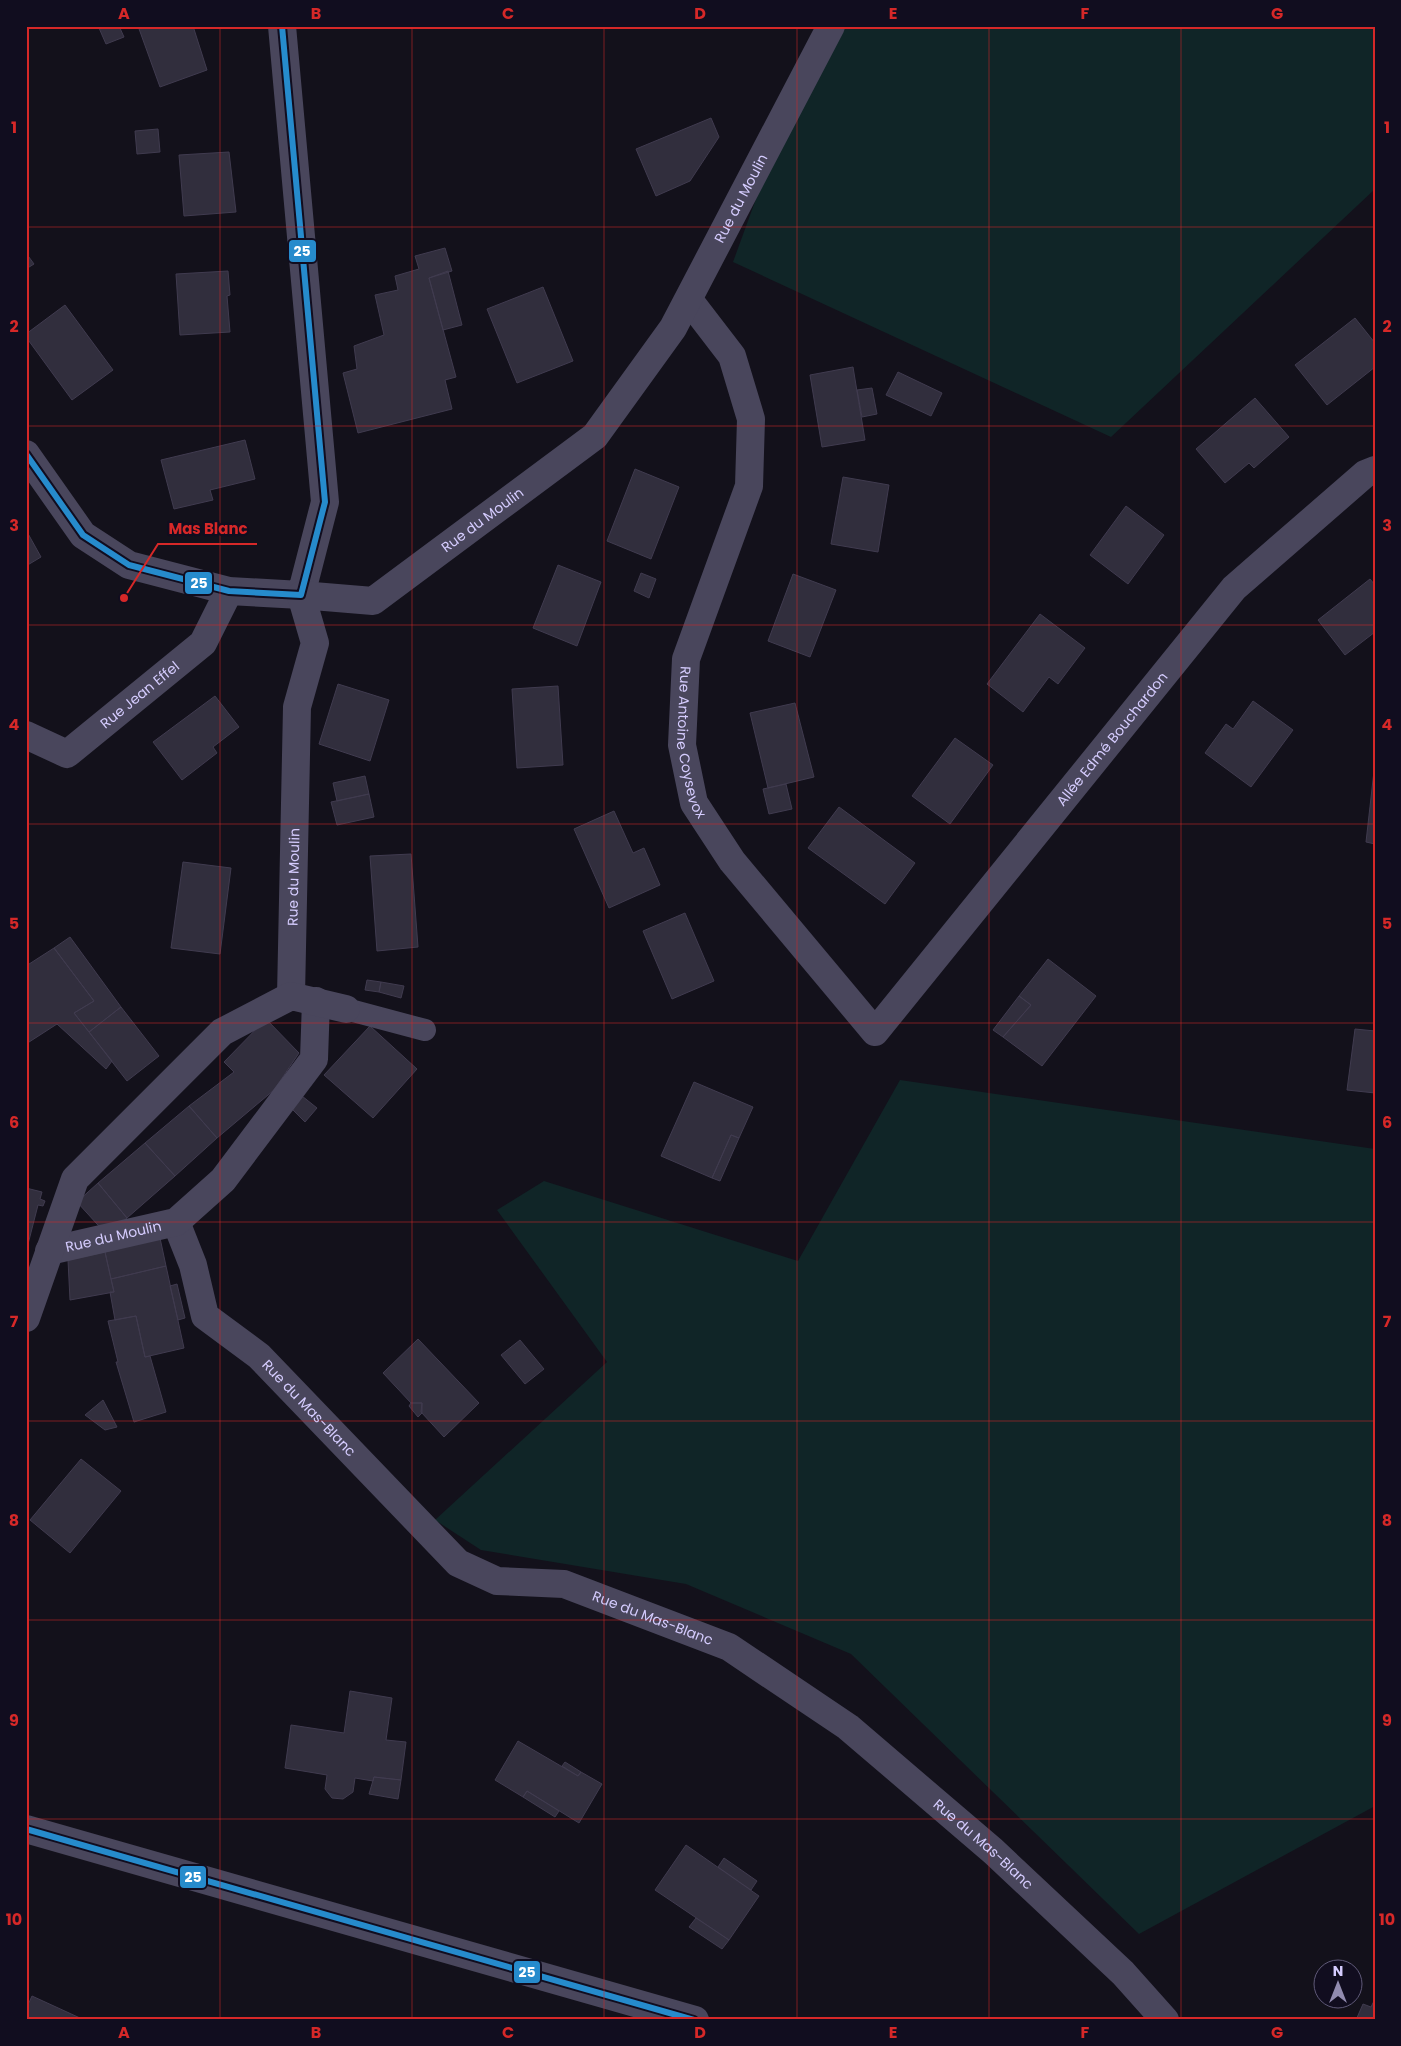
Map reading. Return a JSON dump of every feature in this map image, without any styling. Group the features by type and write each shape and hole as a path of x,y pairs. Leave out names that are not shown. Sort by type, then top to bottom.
{"street":[{"path":"26,454 83,534 129,566 229,591 301,595 325,502 282,26"},
{"name":"Rue du Moulin","path":"49,1251 176,1222 223,1180 314,1059 303,998 297,707 315,643 301,595 372,601 595,436 674,328 831,26"},
{"name":"Rue Antoine Coysevox","path":"688,300 732,356 751,419 749,486 686,659 682,745 694,803 732,861 874,1032"},
{"name":"Allée Edmé Bouchardon","path":"874,1032 1234,588 1365,474 1375,470"},
{"name":"Rue Jean Effel","path":"26,735 67,754 203,643 229,591"},
{"path":"303,998 346,1010"},
{"name":"Rue du Moulin","path":"26,1318 75,1179 222,1032 303,998"},
{"name":"Rue du Mas-Blanc","path":"176,1222 193,1265 205,1316 258,1356 458,1563 497,1581 564,1584 729,1647 848,1727 993,1850 1123,1973 1164,2020"},
{"path":"26,1829 694,2020"}],"lane":[{"path":"346,1010 425,1030"}],"green space":[{"path":"819,26 1375,26 1375,189 1111,437 733,262"},
{"path":"900,1080 1375,1149 1375,1806 1139,1934 851,1654 686,1584 481,1550 435,1520 607,1362 497,1210 544,1181 798,1261"}],"building":[{"path":"119,26 124,37 106,44 99,28"},
{"path":"138,26 193,26 207,70 160,87"},
{"path":"711,118 719,137 690,181 656,196 636,149"},
{"path":"158,129 160,152 137,154 135,131"},
{"path":"229,152 236,212 184,216 179,155"},
{"path":"445,248 452,271 429,278 456,377 445,380 452,409 358,433 343,373 357,369 354,346 384,335 375,295 398,290 395,276 419,269 415,256"},
{"path":"26,253 34,264 26,269"},
{"path":"228,271 230,295 227,296 230,332 180,335 176,274"},
{"path":"448,271 462,325 443,330 429,278"},
{"path":"543,287 573,361 517,383 487,309"},
{"path":"65,305 113,370 72,400 26,337 26,334"},
{"path":"1355,318 1375,343 1375,367 1327,405 1295,365"},
{"path":"853,367 865,440 822,447 810,375"},
{"path":"898,372 942,393 931,416 886,395"},
{"path":"872,388 877,414 862,417 857,390"},
{"path":"1255,398 1289,437 1254,468 1249,463 1225,483 1196,449"},
{"path":"245,440 255,479 210,490 213,500 174,509 161,460"},
{"path":"635,469 679,487 651,559 607,541"},
{"path":"843,477 889,485 878,552 831,544"},
{"path":"1126,506 1164,535 1128,584 1090,555"},
{"path":"26,530 41,557 26,566"},
{"path":"558,565 601,582 577,646 533,628"},
{"path":"641,573 656,579 649,598 634,591"},
{"path":"793,574 836,590 810,657 768,641"},
{"path":"1370,579 1375,585 1375,632 1345,655 1318,620"},
{"path":"1040,614 1085,648 1058,684 1049,677 1023,712 987,684"},
{"path":"338,684 389,700 370,761 319,744"},
{"path":"558,686 563,765 517,768 512,689"},
{"path":"215,696 239,727 213,747 217,753 182,780 153,742"},
{"path":"1253,701 1293,730 1251,787 1205,753 1226,724 1233,729"},
{"path":"795,703 814,777 768,788 750,713"},
{"path":"955,738 993,765 950,824 912,796"},
{"path":"1375,762 1375,844 1366,842"},
{"path":"365,776 369,794 337,801 333,783"},
{"path":"786,784 792,809 769,814 763,789"},
{"path":"369,794 374,817 337,825 331,802"},
{"path":"839,807 915,863 885,904 808,848"},
{"path":"614,811 633,853 644,848 660,885 609,908 574,829"},
{"path":"411,854 418,947 377,951 370,856"},
{"path":"183,862 231,868 220,954 171,948"},
{"path":"685,913 714,981 672,999 643,931"},
{"path":"70,937 121,1007 89,1032 74,1013 94,1001 54,948"},
{"path":"54,948 94,1001 74,1013 112,1061 106,1069 57,1024 26,1044 26,966"},
{"path":"1048,959 1096,996 1042,1066 1003,1037 1031,1005 1019,996"},
{"path":"367,980 381,982 379,992 365,990"},
{"path":"381,982 404,986 401,998 379,992"},
{"path":"1019,996 1031,1005 1003,1037 993,1030"},
{"path":"121,1007 159,1056 127,1081 89,1032"},
{"path":"266,1019 299,1053 274,1090 217,1138 189,1106 234,1072 224,1062"},
{"path":"370,1026 417,1069 373,1118 324,1075"},
{"path":"1355,1029 1375,1031 1375,1093 1347,1090"},
{"path":"694,1082 753,1107 739,1138 731,1135 712,1178 661,1156"},
{"path":"302,1096 317,1108 305,1122 292,1109"},
{"path":"189,1106 217,1138 175,1176 145,1143"},
{"path":"731,1135 739,1138 720,1181 712,1178"},
{"path":"145,1143 175,1176 127,1218 98,1183"},
{"path":"98,1183 127,1218 107,1235 77,1202"},
{"path":"26,1188 42,1192 40,1199 45,1201 43,1206 38,1205 26,1252"},
{"path":"160,1238 166,1266 111,1279 105,1252"},
{"path":"105,1252 114,1292 70,1300 68,1260"},
{"path":"166,1266 184,1348 145,1357 136,1316 115,1320 110,1292 114,1292 111,1279"},
{"path":"177,1284 185,1318 178,1320 170,1286"},
{"path":"136,1316 145,1357 150,1356 166,1412 134,1422 116,1362 118,1362 108,1321"},
{"path":"418,1339 479,1403 444,1437 421,1412 422,1403 411,1403 383,1373"},
{"path":"520,1340 544,1369 525,1384 501,1355"},
{"path":"103,1400 117,1427 105,1430 85,1415"},
{"path":"411,1403 422,1403 422,1413 418,1417 409,1406"},
{"path":"81,1459 121,1491 70,1553 30,1520"},
{"path":"350,1691 392,1698 386,1740 406,1742 401,1780 374,1777 373,1781 355,1778 353,1792 343,1799 332,1798 325,1789 327,1775 285,1768 291,1725 344,1733"},
{"path":"518,1741 578,1776 581,1772 602,1784 579,1823 527,1791 523,1797 495,1780"},
{"path":"565,1762 581,1772 578,1776 562,1766"},
{"path":"374,1777 401,1780 398,1799 369,1794"},
{"path":"527,1791 559,1811 555,1817 523,1797"},
{"path":"686,1845 759,1896 729,1940 655,1890"},
{"path":"724,1858 757,1881 751,1890 718,1867"},
{"path":"696,1918 729,1940 722,1949 689,1927"},
{"path":"32,1996 80,2018 79,2020 26,2020 26,2009"},
{"path":"1375,1999 1375,2020 1356,2020 1361,2008 1364,2008 1364,2004 1371,2007"}],"transit line":[{"name":"25","path":"26,454 83,535 129,565 229,591 301,595 325,502 282,26"},
{"name":"25","path":"26,1829 694,2020"}],"place":[{"name":"Mas Blanc","path":"124,598"}]}
